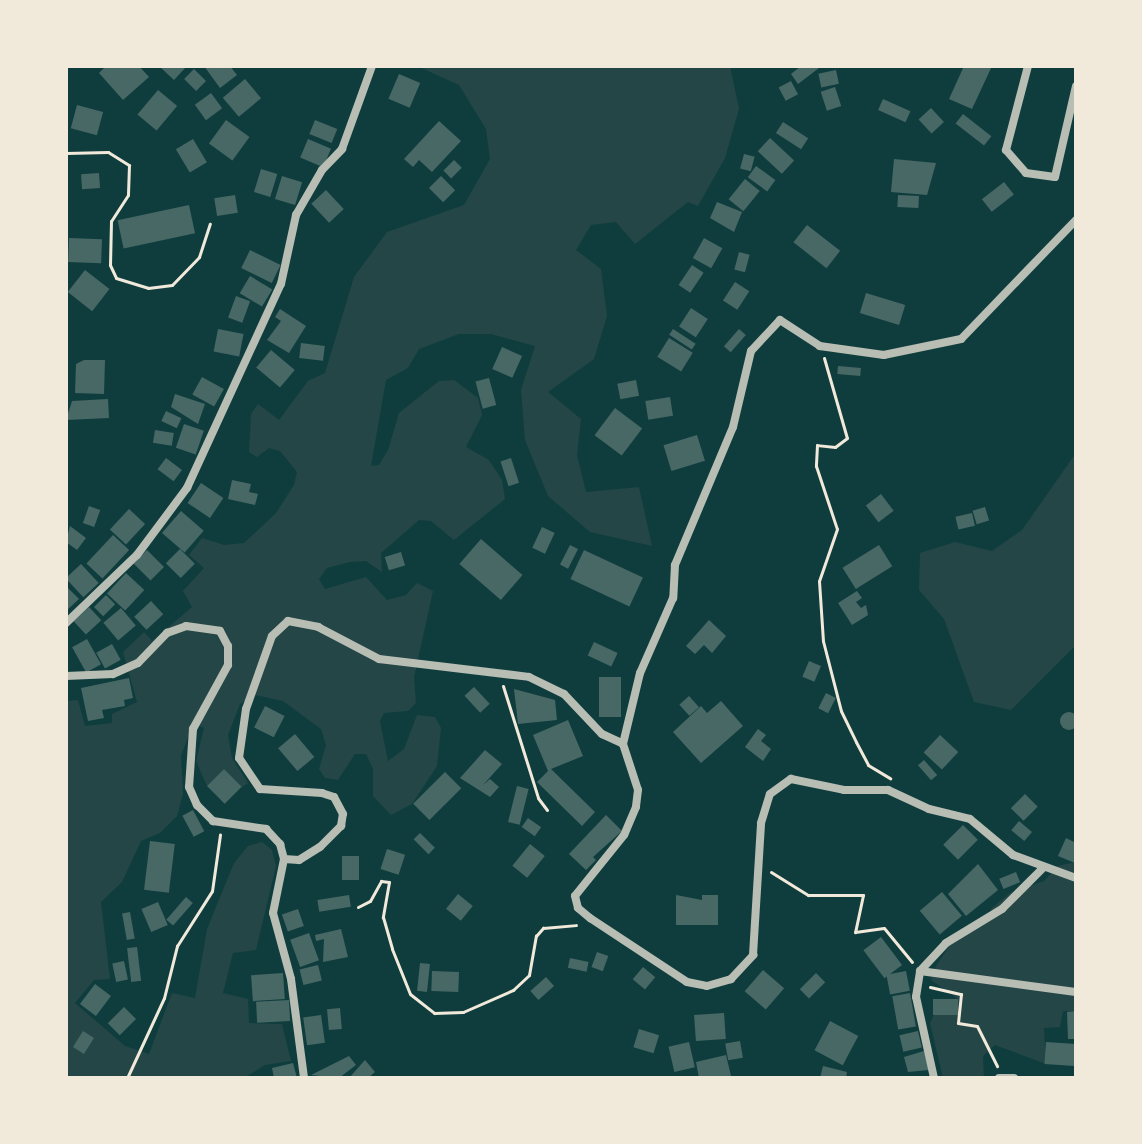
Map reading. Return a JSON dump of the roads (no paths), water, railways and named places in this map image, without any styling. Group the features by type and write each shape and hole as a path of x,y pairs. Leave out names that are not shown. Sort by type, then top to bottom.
{"street":[{"path":"66,623 137,555 187,488 281,284 296,215 322,170 342,149 372,66"},
{"path":"1028,66 1006,150 1026,173 1055,177 1076,86"},
{"path":"1076,220 961,339 884,355 820,346 780,320 751,351 733,427 675,565 673,598 640,673 623,744 638,790 636,807 624,835 575,896 578,908 687,982 721,984 741,973 753,955 761,823 770,794 782,782 888,790 929,809 970,819 1013,855 1076,878"},
{"path":"284,859 299,860 320,847 341,826 343,814 334,797 322,793 260,789 239,758 246,709 272,636 288,621 318,627 379,659 529,677 564,694 602,734 623,744"},
{"path":"66,676 113,674 138,663 167,633 186,626 220,631 228,646 228,665 193,729 189,787 197,805 213,821 266,829 284,859 273,913 291,979 304,1078"},
{"path":"934,1078 916,997 920,971 946,943 1002,909 1043,868"},
{"path":"920,971 1076,992"},
{"path":"1002,1077 1014,1078"}]}
